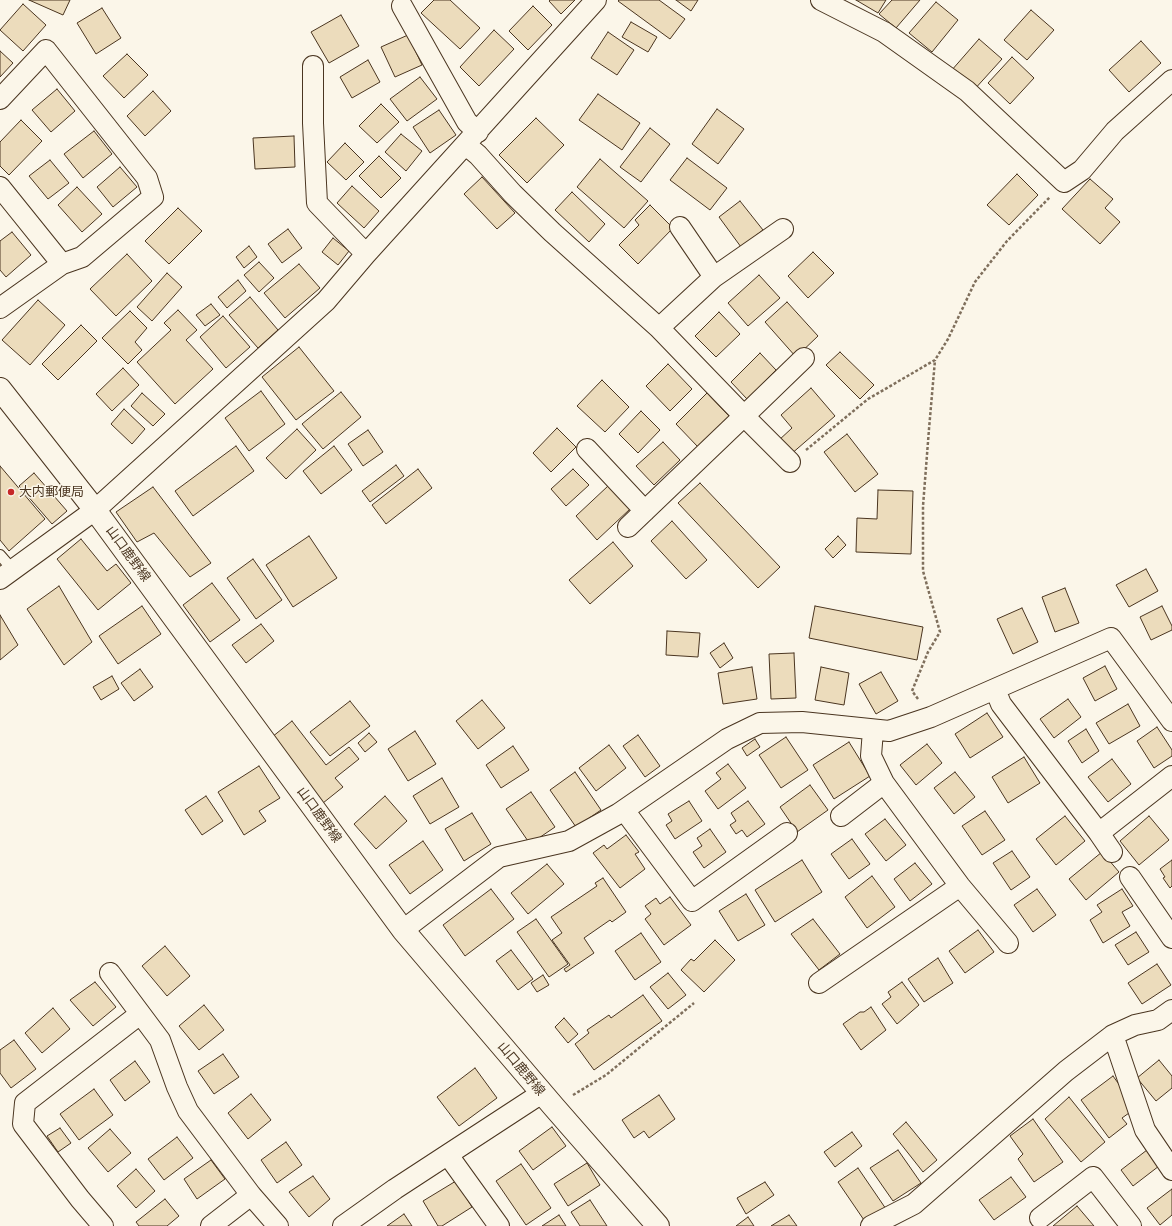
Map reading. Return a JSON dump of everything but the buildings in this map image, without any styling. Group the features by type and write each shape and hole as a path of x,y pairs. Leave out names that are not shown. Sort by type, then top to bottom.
{"main road":[{"name":"山口鹿野線","path":"0,389 95,510 403,930 658,1226"}],"street":[{"path":"6,575 95,510 326,301 366,254 596,0"},
{"path":"821,0 884,32 966,91 1064,182 1082,170 1115,131 1172,80"},
{"path":"402,6 467,122 478,155 513,194 552,232 659,328 790,462"},
{"path":"0,99 46,50 147,178 153,197 82,257 62,264 0,308"},
{"path":"313,66 313,123 318,203 366,254"},
{"path":"0,187 62,264"},
{"path":"680,227 714,277"},
{"path":"659,328 714,277 783,229"},
{"path":"628,527 804,358"},
{"path":"587,449 645,511"},
{"path":"403,930 499,857 569,841 624,810 727,739 760,723 802,722 889,732 931,717 1111,638 1172,721"},
{"path":"995,689 1000,704 1099,832 1112,852"},
{"path":"873,730 871,756 884,784 960,886 1008,943"},
{"path":"1099,832 1172,776"},
{"path":"841,816 884,784"},
{"path":"624,810 692,901 787,833"},
{"path":"1130,877 1172,938"},
{"path":"819,983 960,886"},
{"path":"110,973 160,1040 177,1087 188,1111 250,1195 278,1226"},
{"path":"871,1226 914,1204 1066,1071 1113,1035 1135,1025 1158,1020 1172,1010"},
{"path":"103,1226 80,1199 23,1124 25,1103 140,1014"},
{"path":"1113,1035 1145,1130 1172,1170"},
{"path":"343,1226 395,1189 448,1155 548,1100"},
{"path":"448,1155 499,1226"},
{"path":"1040,1218 1093,1177 1131,1226"},
{"path":"211,1226 250,1195"}],"lane":[{"path":"0,555 6,575"}],"path":[{"path":"931,717 912,692 928,652 940,632 923,570 923,506 936,360 948,339 974,282 1007,241 1064,182"},
{"path":"790,462 868,399 936,360"},
{"path":"548,1100 606,1075 694,1003"}],"place":[{"name":"大内郵便局","path":"11,492"}]}
